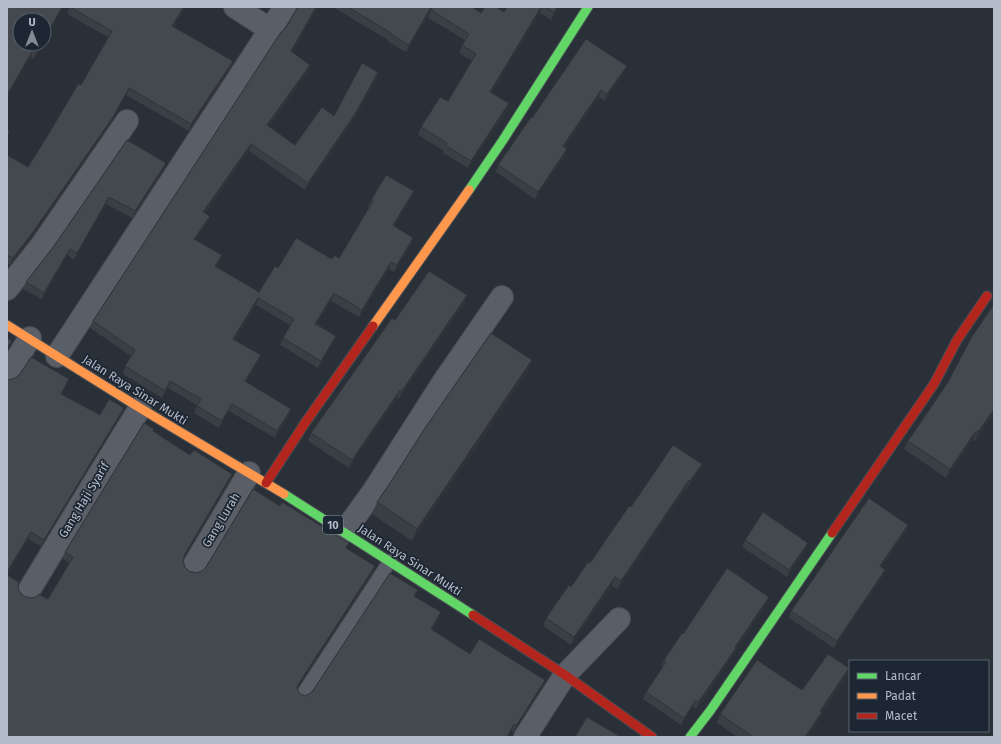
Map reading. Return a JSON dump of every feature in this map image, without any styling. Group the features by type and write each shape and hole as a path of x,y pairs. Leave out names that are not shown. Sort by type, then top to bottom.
{"main road":[{"path":"257,478 305,423 417,264 503,140 585,12"},
{"path":"690,737 710,711 934,384 957,340 987,296"},
{"name":"Jalan Raya Sinar Mukti","path":"7,324 140,408 344,532 565,675 652,737"}],"street":[{"path":"235,7 271,30"},
{"path":"57,356 285,7"},
{"path":"7,289 41,246 127,121"},
{"path":"344,532 375,489 444,382 502,297"},
{"path":"7,374 30,338"},
{"name":"Gang Haji Syarif","path":"28,592 140,408"},
{"name":"Gang Lurah","path":"193,568 257,478"},
{"path":"525,737 565,675 619,618"}],"lane":[{"path":"303,694 390,562"}],"building":[{"path":"7,7 62,7 52,25 52,12 12,12 12,52 32,52 7,95"},
{"path":"70,7 184,7 172,26 233,61 191,124 129,88 113,117 33,232 13,258 7,255 7,155 28,167 78,84 81,85 112,31"},
{"path":"298,7 316,7 291,51 310,65 267,125 295,145 322,107 334,116 362,63 378,72 355,114 308,183 251,144 203,212 210,216 194,239 222,255 215,266 259,292 275,266 278,268 296,238 332,259 334,255 339,258 373,201 371,200 386,175 414,191 393,225 413,238 397,265 391,262 362,310 334,293 315,324 336,336 321,361 283,338 294,319 258,298 233,339 261,355 245,381 291,409 277,431 232,404 222,421 197,406 201,399 170,381 165,391 125,366 135,350 93,321"},
{"path":"348,7 431,7 409,45"},
{"path":"433,7 472,7 481,13 485,7 496,7 504,12 507,7 541,7 490,92 509,103 471,161 446,146 447,143 421,127 440,97 448,101 476,54 462,45 469,34 431,10"},
{"path":"545,7 557,7 554,12"},
{"path":"586,39 627,66 607,94 601,90 563,146 567,149 538,192 498,165"},
{"path":"127,140 166,163 135,211 109,197 77,253 70,249 44,293 26,282 54,246"},
{"path":"429,271 467,295 402,391 400,390 352,460 311,433 392,318 395,320"},
{"path":"994,304 994,409 978,432 976,431 950,469 908,441 948,382 971,338"},
{"path":"491,333 532,360 417,529 377,502 425,428"},
{"path":"7,338 12,341 7,348"},
{"path":"31,357 69,379 61,394 100,415 109,399 124,408 44,540 31,532 7,572 7,379 9,380 15,378 20,374"},
{"path":"144,423 154,429 153,431 190,455 194,450 232,474 185,554 183,561 185,567 189,571 196,573 202,571 206,567 253,489 280,506 282,502 349,543 346,548 375,566 299,683 297,687 301,694 305,696 312,692 390,573 418,590 414,596 441,612 431,629 470,654 479,639 545,680 516,726 514,724 507,737 7,737 7,575 19,582 19,591 24,596 30,598 36,597 39,594 48,599 73,557 65,552"},
{"path":"673,445 702,464 690,481 689,480 621,581 615,577 574,637 546,618 569,585 571,587 588,562 590,563 629,506 631,507"},
{"path":"869,498 908,525 880,566 885,570 837,641 791,611"},
{"path":"763,512 808,543 789,570 745,540"},
{"path":"727,568 769,597 702,697 698,702 696,700 684,718 646,692 666,662 664,660"},
{"path":"828,654 849,668 820,711 822,712 805,737 753,737 720,714 757,660 802,690"},
{"path":"587,717 619,736 619,737 575,737"}],"traffic: fast":[{"path":"469,190 503,140 588,7"},
{"path":"284,494 473,615"},
{"path":"690,737 710,711 832,533"}],"traffic: slow":[{"path":"373,326 469,190"},
{"path":"7,325 140,408 284,494"}],"traffic: jam":[{"path":"832,533 934,384 957,340 987,296"},
{"path":"266,483 305,423 373,326"},
{"path":"473,615 565,675 652,737"}]}
